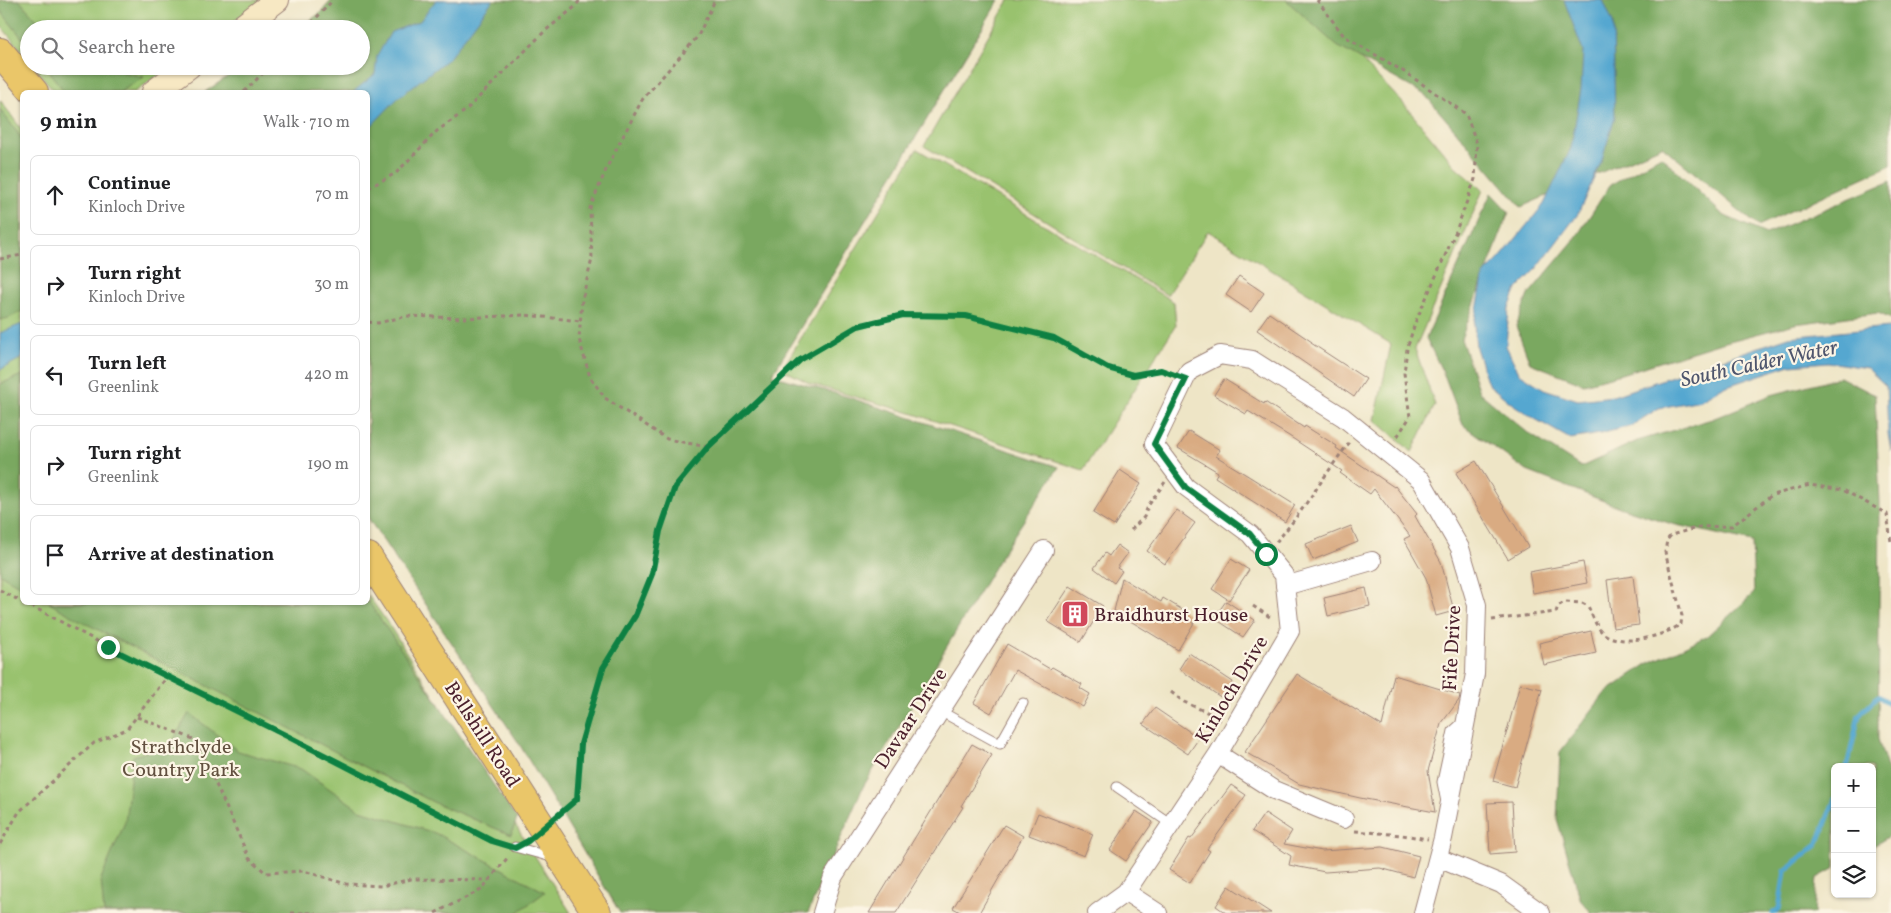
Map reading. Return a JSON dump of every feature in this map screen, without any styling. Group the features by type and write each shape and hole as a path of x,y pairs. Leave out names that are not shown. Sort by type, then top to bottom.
{"main road":[{"path":"0,52 32,90"},
{"name":"Bellshill Road","path":"370,560 597,913"}],"street":[{"path":"251,20 277,0"},
{"path":"157,90 177,75"},
{"name":"Kinloch Drive","path":"1126,892 1218,754 1290,631 1284,575 1250,534 1186,488 1154,444 1190,371 1220,355 1252,360"},
{"name":"Fife Drive","path":"1252,360 1343,417 1421,480 1460,548 1477,605 1475,674 1440,850 1423,913"},
{"name":"Davaar Drive","path":"822,913 833,877 1044,550"},
{"path":"1285,586 1372,561"},
{"path":"1218,754 1274,790 1344,819"},
{"path":"1440,850 1501,884 1541,913"},
{"path":"1096,913 1126,892 1158,913"}],"lane":[{"path":"940,711 1000,744 1023,703"},
{"path":"1117,787 1171,824"},
{"path":"515,848 565,861"}],"path":[{"path":"314,20 333,0"},
{"path":"370,187 396,174 437,131 465,111 545,31 575,7 580,0"},
{"path":"708,447 667,439 605,398 590,377 579,339 582,300 592,259 590,208 608,165 642,100 698,36 715,0"},
{"path":"1317,0 1344,36 1406,72 1466,114 1477,144 1475,179 1456,231 1415,323 1407,349 1404,372 1410,417 1387,453"},
{"path":"246,90 261,75"},
{"path":"0,259 20,255"},
{"path":"370,322 378,323 407,316 464,318 525,315 581,321"},
{"path":"543,828 577,799 581,744 603,668 635,616 652,574 660,531 675,487 708,447 800,360 858,326 903,315 966,316 1054,338 1108,368 1133,375 1161,370 1186,379"},
{"path":"1266,554 1292,524 1323,477 1359,430"},
{"path":"1131,530 1144,517 1148,506 1173,470"},
{"path":"1477,622 1556,612 1558,606 1564,602 1582,603 1588,606 1602,633 1610,637 1640,639 1672,631 1681,624 1682,616 1665,552 1667,540 1672,535 1700,527 1732,526 1772,495 1810,485 1843,490 1886,514 1891,542"},
{"path":"0,590 20,600"},
{"path":"29,605 492,841 515,848 481,890 435,913"},
{"path":"0,844 19,812 94,743 127,729 168,677"},
{"path":"1172,692 1184,702 1211,714 1232,731"},
{"path":"137,717 196,740 249,858 266,873 304,871 346,884 373,886 382,886 411,879 489,880"},
{"path":"1344,819 1349,830 1402,835 1440,850"},
{"path":"291,913 316,913"}],"green space":[{"path":"0,0 261,0 235,20 20,20 20,49 0,25"},
{"path":"0,0 19,0 37,20 20,20 20,36 0,10"},
{"path":"332,0 999,0 772,375 848,397 1059,467 1005,549 863,787 808,913 620,913 518,742 370,521 370,90 208,90 230,75 370,75 370,20 310,20"},
{"path":"1009,0 1303,0 1402,102 1455,166 1483,190 1415,349 1435,405 1412,452 1375,420 1391,344 1208,231 1167,295 924,146"},
{"path":"1286,0 1891,0 1891,165 1758,226 1662,146 1521,207 1425,95 1337,46"},
{"path":"41,75 159,75 138,90 53,90"},
{"path":"51,75 136,75 144,77 123,90 63,90"},
{"name":"Strathclyde Country Park","path":"0,100 20,127 20,605 370,605 370,598 571,913 0,913"},
{"path":"0,109 20,136 20,312 0,320"},
{"path":"917,149 1174,302 1176,325 1083,470 911,413 811,384 782,369"},
{"path":"1661,156 1723,215 1766,234 1891,181 1891,319 1878,313 1795,324 1718,344 1584,384 1530,363 1516,326 1528,295 1575,239 1610,185"},
{"path":"1491,193 1509,212 1461,339 1479,392 1528,433 1581,467 1637,441 1712,419 1771,395 1840,377 1875,395 1880,503 1878,739 1891,780 1891,835 1876,844 1876,763 1831,763 1831,870 1817,878 1814,913 1592,913 1581,901 1557,819 1560,752 1605,693 1647,664 1707,636 1754,593 1752,542 1672,524 1619,507 1527,471 1463,425 1445,377 1426,338"},
{"path":"20,376 20,586 0,574 0,384"},
{"path":"370,604 517,819 511,835 435,803 53,605"},
{"path":"189,713 238,751 301,769 360,810 435,833 545,892 517,913 104,913 101,879 125,822 133,756 170,746"}],"water":[{"path":"436,0 493,0 449,58 399,97 370,127 370,90 355,90 375,74 377,56 391,32 420,21"},
{"name":"South Calder Water","path":"1564,0 1603,0 1613,23 1615,117 1602,160 1578,214 1533,273 1517,289 1509,308 1506,346 1519,373 1544,389 1578,400 1613,396 1789,337 1889,327 1891,330 1891,451 1888,434 1886,386 1867,368 1828,362 1790,365 1721,388 1701,400 1659,408 1631,426 1570,439 1511,403 1488,384 1476,348 1474,324 1484,274 1500,258 1544,204 1571,148 1581,89 1583,51"},
{"path":"20,325 20,359 0,370 0,333"}],"building":[{"path":"1239,276 1264,293 1251,312 1226,295"},
{"path":"1269,313 1366,379 1354,397 1257,330"},
{"path":"1224,379 1337,446 1336,448 1395,486 1417,514 1415,516 1441,562 1454,611 1436,616 1426,578 1404,539 1410,536 1374,489 1370,494 1340,473 1342,471 1289,436 1248,411 1246,414 1214,395"},
{"path":"1189,431 1220,450 1216,456 1295,505 1285,522 1215,477 1218,472 1178,448"},
{"path":"1476,461 1528,547 1508,559 1456,473"},
{"path":"1120,470 1141,484 1114,526 1093,513"},
{"path":"1177,510 1195,523 1165,564 1147,551"},
{"path":"1351,526 1358,542 1313,560 1306,544"},
{"path":"1117,545 1128,553 1117,568 1122,571 1114,583 1094,568 1105,553 1109,556"},
{"path":"1231,559 1249,570 1229,600 1212,589"},
{"path":"1583,562 1587,583 1533,593 1529,572"},
{"path":"1633,576 1639,625 1613,628 1607,580"},
{"path":"1122,578 1161,602 1163,598 1189,614 1186,618 1194,623 1178,650 1114,611"},
{"name":"Braidhurst House","path":"1070,586 1103,606 1081,642 1047,621"},
{"path":"1366,588 1370,606 1328,616 1324,598"},
{"path":"1226,601 1255,620 1243,637 1214,618"},
{"path":"1591,631 1596,653 1544,665 1539,643"},
{"path":"1007,644 1050,669 1052,667 1082,684 1080,688 1090,694 1083,707 1015,670 991,713 974,703"},
{"path":"1189,653 1233,682 1222,698 1179,669"},
{"path":"1297,674 1382,726 1394,675 1460,695 1459,700 1441,724 1428,771 1435,812 1299,784 1245,752"},
{"path":"1520,684 1542,689 1515,787 1493,781"},
{"path":"1155,708 1199,738 1188,754 1143,724"},
{"path":"972,744 992,755 961,806 963,807 896,913 869,913"},
{"path":"1231,785 1246,795 1207,849 1210,851 1190,883 1169,870 1189,838 1191,839"},
{"path":"1512,802 1515,852 1490,854 1487,803"},
{"path":"1136,811 1153,822 1126,861 1110,850"},
{"path":"1038,813 1093,834 1084,856 1029,835"},
{"path":"1265,813 1292,831 1284,844 1322,851 1383,847 1419,856 1413,877 1380,868 1325,872 1289,865 1291,856 1252,831"},
{"path":"1004,825 1023,836 979,913 962,913 953,908"},
{"path":"1229,886 1271,913 1226,913 1216,906"}],"waterway":[{"path":"1848,763 1859,715 1878,696 1891,704"},
{"path":"1773,913 1779,909 1785,871 1817,845 1831,808"}],"place":[{"name":"Braidhurst House","path":"1075,614"}],"route":[{"path":"108,647 492,841 515,848 528,841 577,799 581,744 603,668 635,616 652,574 660,531 675,487 708,447 800,360 858,326 903,315 966,316 1054,338 1108,368 1133,375 1161,370 1186,379 1154,444 1186,488 1250,534 1266,554"}]}
